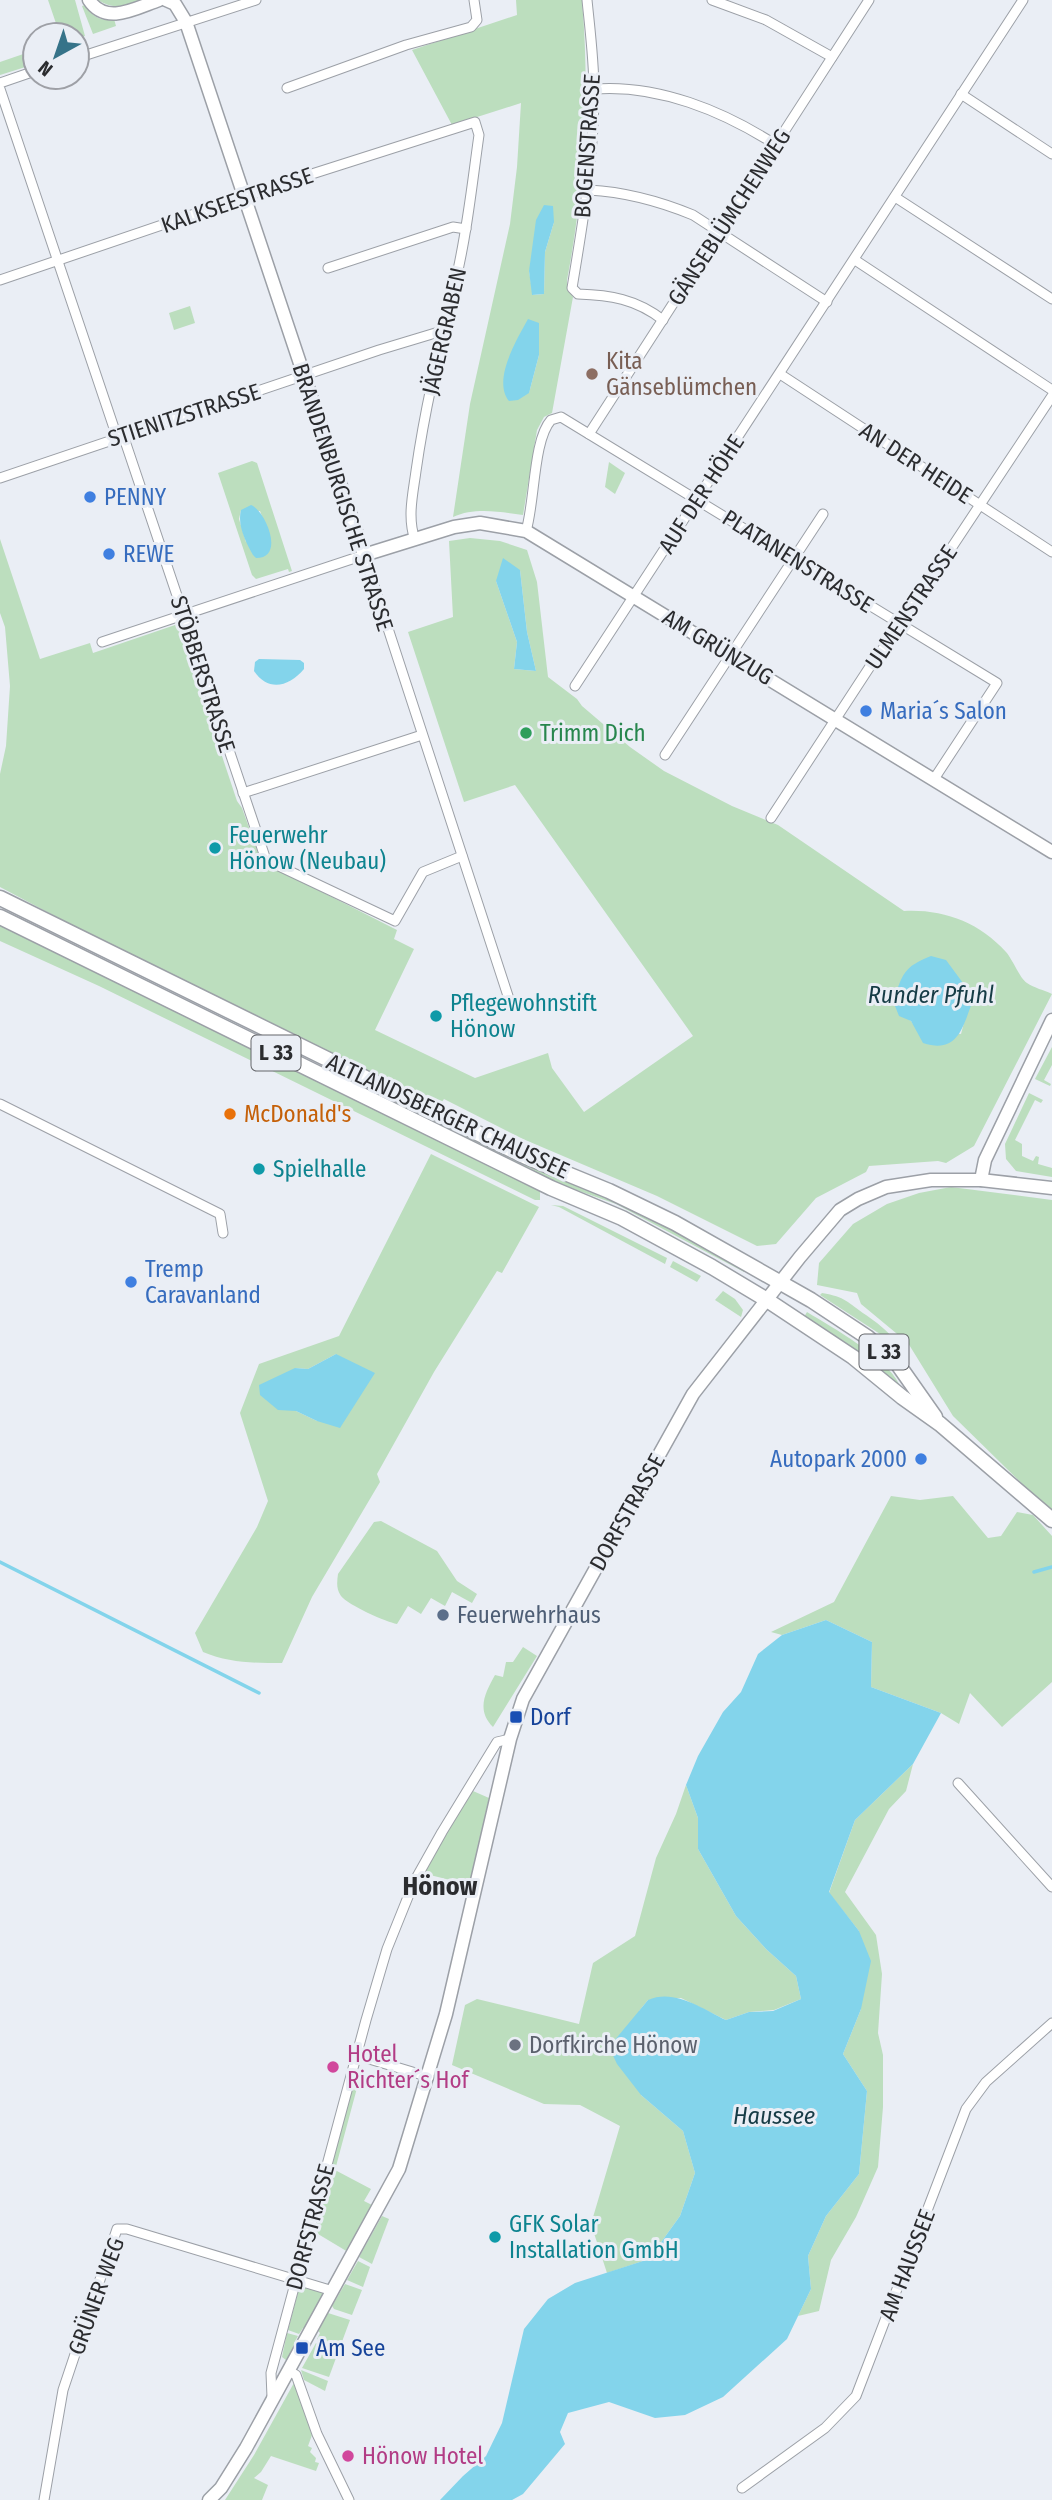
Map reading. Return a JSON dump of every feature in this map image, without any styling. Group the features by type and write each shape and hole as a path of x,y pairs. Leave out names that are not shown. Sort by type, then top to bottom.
{"main road":[{"path":"89,0 100,11 117,15 159,0"},
{"name":"BRANDENBURGISCHE STRASSE","path":"166,0 175,4 186,22 364,555"},
{"name":"AM GRÜNZUG","path":"364,555 454,527 480,523 526,531 1052,852"},
{"name":"ALTLANDSBERGER CHAUSSEE","path":"0,898 526,1157 653,1212 780,1282"},
{"name":"ALTLANDSBERGER CHAUSSEE","path":"0,917 551,1188 622,1217 767,1300"},
{"path":"981,1180 985,1160 1052,1020"},
{"name":"DORFSTRASSE","path":"209,2500 221,2488 246,2448 399,2169 429,2077 453,1987 510,1739 528,1690 693,1394 840,1210 858,1199 886,1187 931,1180 981,1180 1052,1188"},
{"name":"L 33","path":"780,1282 867,1337 897,1363 940,1424"},
{"name":"L 33","path":"767,1300 853,1357 902,1398 940,1424 1052,1520"}],"street":[{"path":"91,53 256,0"},
{"path":"287,88 406,45 471,27 477,19 474,0"},
{"name":"BOGENSTRASSE","path":"587,0 594,89 589,190 572,288 578,294 635,302 663,320"},
{"path":"712,0 766,20 832,57"},
{"name":"GÄNSEBLÜMCHENWEG","path":"589,434 869,0"},
{"name":"AUF DER HÖHE","path":"575,686 1023,0"},
{"path":"0,83 21,76"},
{"path":"594,89 614,87 663,96 708,109 751,129 776,145"},
{"name":"STÖBBERSTRASSE","path":"0,89 57,260 184,613 265,859 388,920 396,921 423,872 462,856"},
{"path":"961,94 1052,155"},
{"name":"KALKSEESTRASSE","path":"0,280 475,122"},
{"name":"JÄGERGRABEN","path":"415,540 410,517 415,480 430,384 456,282 466,229 479,135 475,122"},
{"path":"589,190 633,195 670,205 693,215 827,302"},
{"path":"895,197 1052,299"},
{"path":"328,268 453,227 466,229"},
{"path":"855,260 1052,390"},
{"name":"STIENITZSTRASSE","path":"2,476 442,331"},
{"name":"AN DER HEIDE","path":"780,374 1052,552"},
{"name":"ULMENSTRASSE","path":"771,818 1052,396"},
{"name":"PLATANENSTRASSE","path":"526,531 542,435 551,420 561,417 997,682 934,779"},
{"path":"665,755 823,514"},
{"path":"102,642 364,555"},
{"name":"BRANDENBURGISCHE STRASSE","path":"364,555 510,1002"},
{"path":"243,793 422,735"},
{"path":"0,1104 220,1214 223,1233"},
{"name":"DORFSTRASSE","path":"272,2399 271,2372 387,1949 414,1882 442,1832 497,1742 510,1739"},
{"path":"958,1783 1052,1886"},
{"name":"AM HAUSSEE","path":"742,2488 825,2428 856,2396 966,2109 986,2082 1052,2023"},
{"path":"356,2055 429,2077"},
{"name":"GRÜNER WEG","path":"44,2500 63,2390 117,2230 127,2229 295,2281"},
{"path":"295,2281 333,2291"},
{"path":"289,2371 296,2375 317,2434 349,2500"}],"green space":[{"path":"48,0 75,0 81,21 55,21"},
{"path":"98,0 142,0 120,6"},
{"path":"516,0 582,0 586,106 582,175 567,280 567,288 573,297 552,413 544,417 537,430 523,515 479,511 453,517 470,404 510,224 521,103 452,125 412,50 517,15","holes":["554,222 545,252 544,294 533,295 529,271","539,324 539,355 529,393"]},
{"path":"85,5 97,17 114,19 116,26 93,34 91,21 88,21 82,6"},
{"path":"21,55 21,68 0,75 0,62"},
{"path":"190,306 195,323 174,330 169,313"},
{"path":"252,461 257,463 292,571 289,572 288,569 256,579 252,575 218,473","holes":["241,510 260,511 270,537 246,542 239,519"]},
{"path":"609,462 625,473 615,494 605,487"},
{"path":"470,538 500,541 527,550 537,582 548,677 630,747 664,771 732,806 778,825 904,911 933,912 972,925 1006,952 1024,981 1052,994 974,1146 946,1163 938,1161 869,1166 866,1172 816,1198 776,1244 757,1246 657,1196 523,1139 444,1099 439,1106 104,942 0,887 0,774 6,746 10,686 5,627 0,613 0,539 40,659 90,643 93,653 178,624 237,801 261,861 397,930 394,939 414,949 375,1030 475,1078 548,1053 552,1068 584,1112 693,1036 515,785 464,802 408,632 453,617 449,541","holes":["520,570 527,632 536,671 514,669 517,642 496,581","905,1017 965,1019 961,1034 916,1028"]},
{"path":"0,924 540,1190 540,1200 535,1200 99,986 0,941"},
{"path":"1052,1047 1052,1065 1044,1080 1051,1084 1050,1086 1035,1079"},
{"path":"1029,1093 1043,1100 1041,1103 1035,1100 1015,1140 1022,1144 1022,1156 1033,1161 1036,1156 1039,1157 1038,1164 1052,1168 1052,1177 1016,1171 1006,1159 1005,1144"},
{"path":"397,1099 656,1219 746,1269 744,1272 616,1204 548,1180 393,1106"},
{"path":"431,1154 539,1207 502,1273 497,1271 434,1372 377,1474 380,1482 312,1597 282,1663 232,1660 203,1652 195,1633 257,1527 268,1501 240,1413 259,1364 339,1336","holes":["336,1354 317,1421 296,1411 295,1368 308,1369"]},
{"path":"951,1187 1052,1200 1052,1513 953,1416 908,1343 861,1304 857,1293 817,1285 819,1263 853,1224 887,1204 919,1193"},
{"path":"551,1205 563,1206 667,1258 665,1264 559,1207"},
{"path":"673,1261 701,1276 697,1282 670,1267"},
{"path":"723,1291 735,1299 743,1310 741,1317 715,1300"},
{"path":"822,1293 846,1301 881,1326 896,1342 909,1364 880,1334 820,1295"},
{"path":"807,1312 871,1354 899,1384 896,1385 804,1317"},
{"path":"891,1496 920,1500 953,1496 988,1538 1001,1536 1017,1512 1033,1515 1052,1536 1052,1682 1002,1727 970,1693 959,1724 941,1713 871,1687 872,1642 826,1620 782,1635 771,1632 834,1602"},
{"path":"381,1521 437,1551 457,1581 477,1594 472,1603 452,1592 445,1606 431,1598 421,1614 408,1606 397,1624 368,1613 345,1600 338,1591 338,1574 374,1522"},
{"path":"523,1647 537,1656 493,1727 485,1714 485,1695 495,1675 503,1677 506,1662 513,1662"},
{"path":"913,1764 906,1791 889,1809 845,1892 876,1935 882,1974 878,2033 883,2055 883,2107 878,2167 856,2217 831,2260 819,2311 798,2316 811,2289 808,2256 826,2216 859,2174 867,2091 843,2054 861,2009 859,1931 829,1893 855,1820"},
{"path":"686,1785 698,1818 698,1849 736,1916 766,1949 796,1976 801,1999 774,2010 749,2012 726,2020 681,1998 648,2000 639,2011 641,2095 683,2131 695,2173 680,2216 649,2259 607,2273 591,2224 620,2126 580,2105 544,2104 452,2065 465,2005 477,1999 579,2024 593,1963 635,1936 656,1858"},
{"path":"473,1791 489,1798 470,1885 422,1873"},
{"path":"352,2086 357,2088 335,2170 371,2189 364,2201 374,2206 348,2252 313,2231"},
{"path":"382,2216 389,2219 372,2264 359,2257"},
{"path":"358,2261 370,2267 363,2287 347,2280"},
{"path":"345,2284 362,2290 352,2315 332,2306"},
{"path":"300,2285 325,2292 299,2334 288,2330"},
{"path":"328,2313 350,2320 329,2377 302,2368 316,2343 320,2341 317,2339 320,2333 318,2331"},
{"path":"287,2333 298,2336 294,2343 296,2345 286,2360 282,2357"},
{"path":"301,2370 328,2381 325,2391 304,2380"},
{"path":"295,2381 312,2435 308,2446 312,2448 310,2452 316,2458 315,2462 319,2463 316,2471 271,2456 254,2478 268,2485 262,2500 225,2500 254,2455"}],"water":[{"path":"544,205 553,206 554,222 545,252 544,294 532,295 529,271 536,220"},
{"path":"528,319 539,323 539,355 529,393 518,400 509,401 504,392 505,371"},
{"path":"251,505 267,524 271,543 265,556 256,558 245,539 240,522 241,510"},
{"path":"503,558 520,570 527,632 536,671 514,669 517,642 496,581"},
{"path":"259,659 300,660 304,663 304,669 292,680 279,685 272,684 260,678 254,671 255,662"},
{"name":"Runder Pfuhl","path":"931,956 946,960 974,998 963,1027 952,1041 945,1045 923,1043 911,1021 899,1016 893,1001 909,968"},
{"path":"336,1354 375,1373 340,1428 296,1411 278,1410 260,1395 259,1385 295,1368 308,1369"},
{"name":"Haussee","path":"826,1620 872,1642 871,1687 941,1713 913,1764 855,1820 829,1892 859,1931 871,1961 861,2009 843,2054 867,2091 859,2174 826,2216 808,2256 811,2289 787,2339 723,2397 685,2415 655,2418 609,2402 568,2413 560,2432 565,2444 523,2494 512,2500 440,2500 486,2456 502,2423 524,2329 548,2299 575,2283 649,2259 680,2216 695,2173 683,2131 641,2095 617,2064 609,2047 648,2000 658,1997 688,2001 726,2020 749,2012 773,2011 801,1999 796,1976 766,1949 736,1916 698,1849 698,1818 686,1785 698,1756 723,1712 741,1692 758,1654 782,1635"}],"waterway":[{"path":"0,1562 259,1693"},
{"path":"1034,1572 1052,1567"}],"place":[{"name":"Kita Gänseblümchen","path":"592,374"},
{"name":"PENNY","path":"90,497"},
{"name":"REWE","path":"109,554"},
{"name":"Maria´s Salon","path":"866,711"},
{"name":"Trimm Dich","path":"526,733"},
{"name":"Feuerwehr Hönow (Neubau)","path":"215,848"},
{"name":"Pflegewohnstift Hönow","path":"436,1016"},
{"name":"McDonald's","path":"230,1114"},
{"name":"Spielhalle","path":"259,1169"},
{"name":"Tremp Caravanland","path":"131,1282"},
{"name":"Autopark 2000","path":"921,1459"},
{"name":"Feuerwehrhaus","path":"443,1615"},
{"name":"Dorf","path":"516,1717"},
{"name":"Dorfkirche Hönow","path":"515,2045"},
{"name":"Hotel Richter´s Hof","path":"333,2067"},
{"name":"GFK Solar Installation GmbH","path":"495,2237"},
{"name":"Am See","path":"302,2348"},
{"name":"Hönow Hotel","path":"348,2456"}],"district":[{"name":"Hönow","path":"440,1886"}]}
